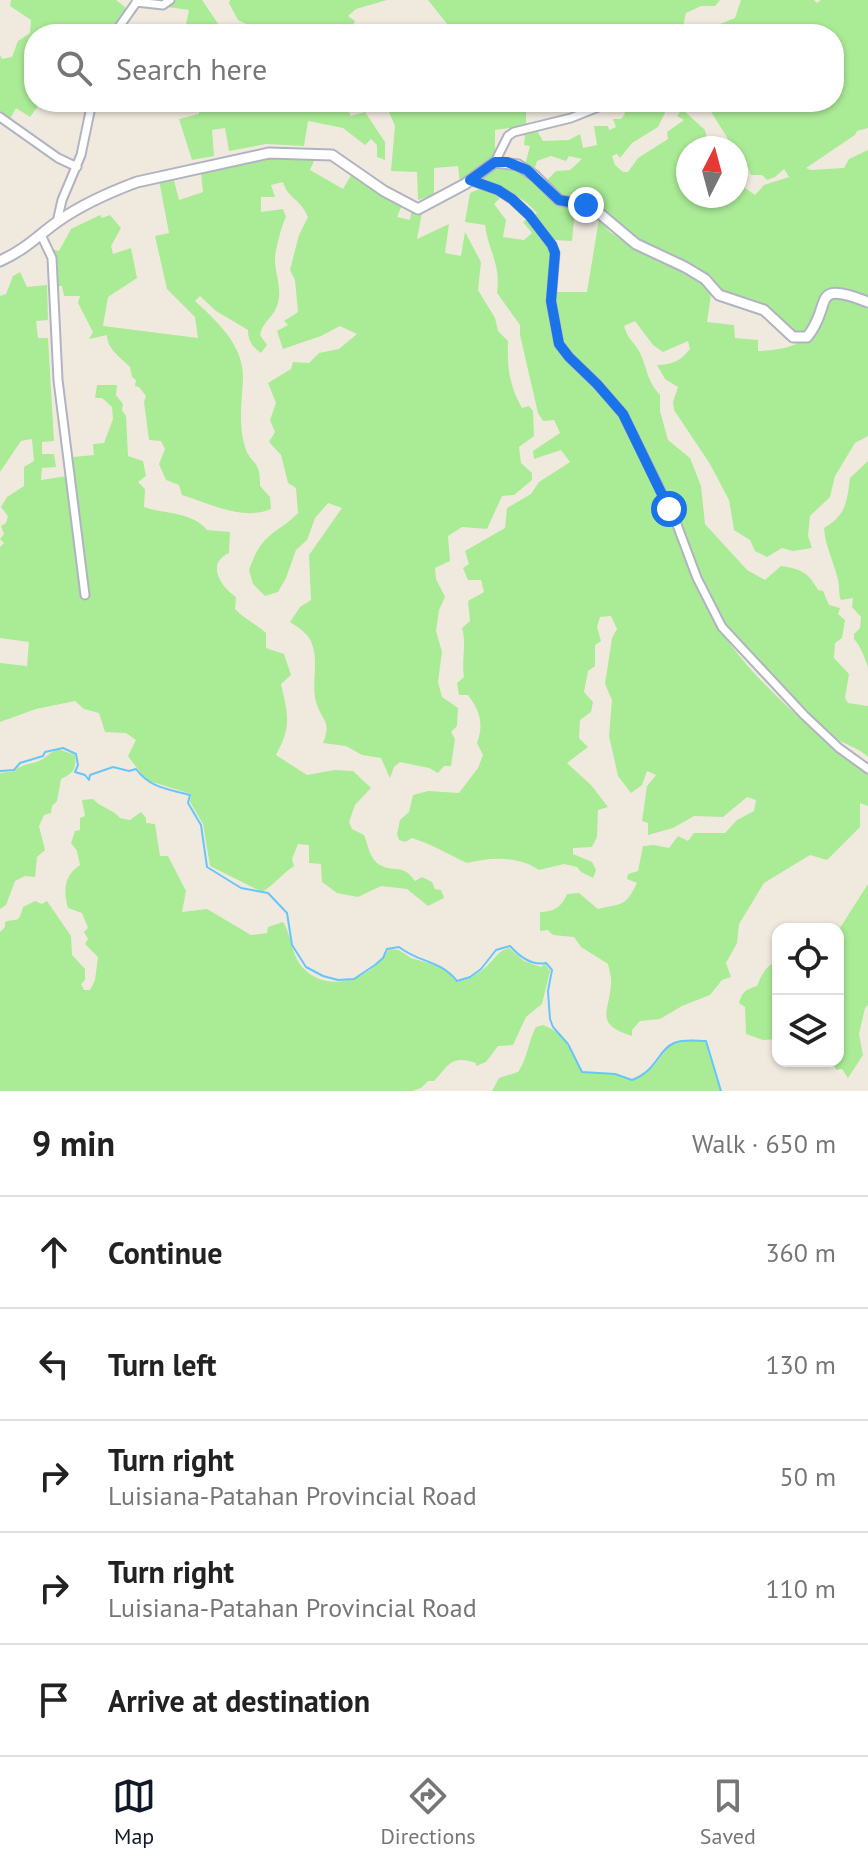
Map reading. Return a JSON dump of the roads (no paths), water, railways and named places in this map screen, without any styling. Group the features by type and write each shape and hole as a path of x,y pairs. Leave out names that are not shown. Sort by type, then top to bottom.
{"street":[{"path":"121,24 137,1 163,5 170,0"},
{"path":"57,222 62,200 77,167 90,112"},
{"path":"0,261 22,251 57,222 137,182 269,153 332,155 384,191 418,209 495,162 508,136 514,132 586,112"},
{"path":"0,117 58,158 77,167"},
{"path":"495,162 518,165 527,170 559,200 592,207 636,244 705,279 719,295 764,310 793,337 807,337 831,293 839,292 868,302"},
{"path":"470,180 498,190 512,199 552,245 555,253 551,301 559,344 623,414 676,522 697,578 722,627 804,715 839,748 868,769"},
{"path":"42,237 52,258 58,380 85,595"}],"waterway":[{"path":"0,771 14,770 20,763 63,748 76,754 78,765 75,772 89,780 90,775 113,767 129,771 136,769 153,784 190,795 188,803 201,825 207,867 241,888 268,893 287,913 292,945 306,967 338,980 354,979 383,958 387,949 399,947 437,965 457,981 481,969 496,950 510,946 526,959 546,963 552,970 548,991 550,1019 568,1044 582,1072 615,1074 632,1080 647,1071 674,1043 706,1041 721,1091"}]}
